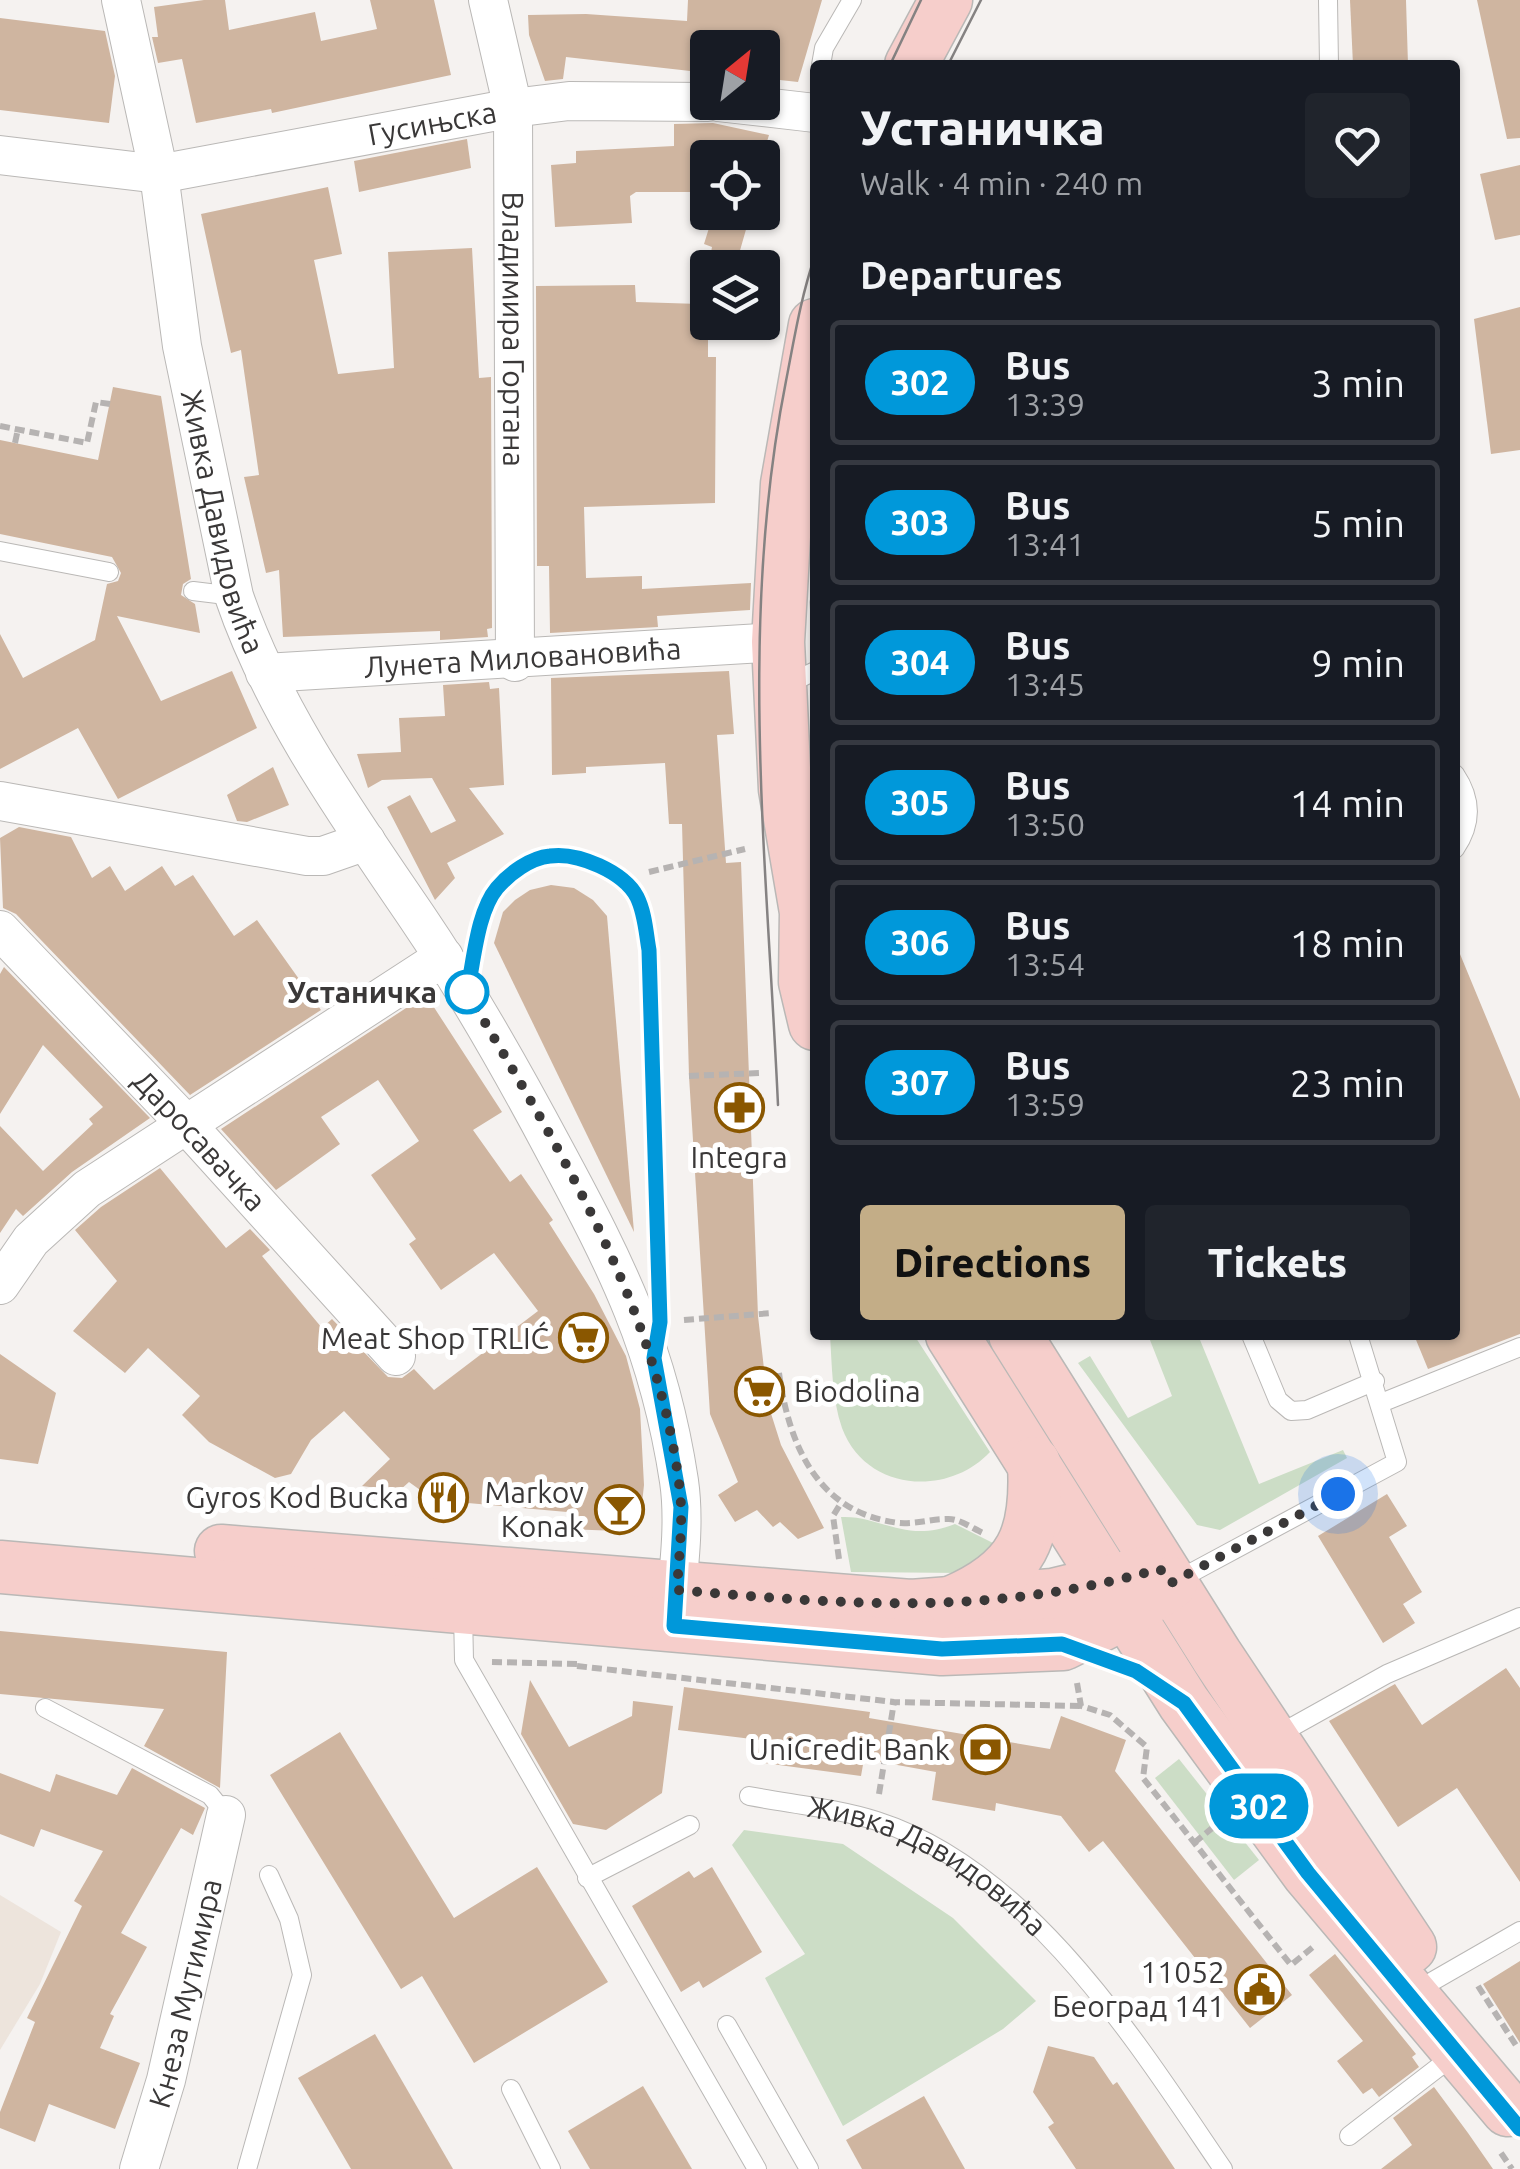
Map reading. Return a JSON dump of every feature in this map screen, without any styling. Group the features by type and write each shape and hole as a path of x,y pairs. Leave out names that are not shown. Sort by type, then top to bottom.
{"main road":[{"path":"914,60 946,0"},
{"path":"810,353 787,484 791,667 785,845 810,918 805,982 810,1003"},
{"path":"955,1340 1184,1703 1308,1873 1514,2119"},
{"path":"1018,1340 1270,1739 1448,1972 1514,2119"},
{"path":"944,1606 992,1582 1024,1548 1035,1518 1034,1462"},
{"path":"0,1532 676,1608 942,1649 1062,1644 1136,1671 1184,1703"},
{"path":"0,1567 463,1608 944,1606 1053,1594 1118,1598"},
{"path":"1062,1644 1118,1598 1166,1576"}],"street":[{"name":"Живка Давидовића","path":"121,0 159,174 182,346 234,596 265,674 366,841 467,992 606,1246 654,1358 679,1482 676,1608"},
{"name":"Владимира Гортана","path":"488,0 513,108 515,662"},
{"name":"Гусињска","path":"0,155 159,174 513,108 568,101 690,102"},
{"path":"780,105 810,107"},
{"name":"Лунета Миловановића","path":"265,674 515,662 791,667"},
{"path":"0,801 307,856 324,856 366,841"},
{"name":"Даросавачка","path":"0,930 185,1123 396,1356"},
{"path":"0,1285 32,1240 61,1210 185,1123 444,957"},
{"name":"Кнеза Мутимира","path":"138,2169 166,2080 226,1815"}],"lane":[{"path":"822,60 824,48 852,0"},
{"path":"1328,0 1329,60"},
{"path":"0,551 109,572"},
{"path":"193,591 234,596"},
{"path":"1460,787 1469,811 1460,840"},
{"path":"467,992 489,902 497,888 525,864 551,855 602,867 621,878"},
{"name":"Живка Давидовића","path":"621,878 636,895 649,950 660,1322 654,1358"},
{"path":"1253,1340 1278,1400 1291,1411 1308,1410 1375,1381"},
{"path":"1166,1576 1398,1462 1360,1340"},
{"path":"1381,1403 1520,1346"},
{"path":"463,1608 464,1660 756,2169"},
{"path":"1270,1739 1387,1674 1520,1617"},
{"path":"45,1708 210,1795 226,1815"},
{"name":"Живка Давидовића","path":"749,1796 875,1820 934,1848 988,1884 1080,1973 1223,2169"},
{"path":"587,1878 690,1825"},
{"path":"247,2169 302,1974 289,1919 269,1876"},
{"path":"1448,1972 1520,1931"},
{"path":"727,2025 809,2169"},
{"path":"1348,2136 1440,2066"},
{"path":"510,2088 551,2169"}],"path":[{"path":"0,426 86,444 96,402 110,404"},
{"path":"15,443 18,429"},
{"path":"621,878 785,845"},
{"path":"689,1076 759,1073"},
{"path":"702,1319 773,1313"},
{"path":"780,1373 784,1411 797,1452 809,1473 841,1502 882,1520 908,1523 950,1518 994,1538"},
{"path":"840,1565 834,1516 841,1502"},
{"path":"577,1666 894,1702 1081,1706"},
{"path":"884,1764 894,1702"},
{"path":"1194,1843 1220,1821"},
{"path":"1448,1972 1520,2052"}],"shaded area":[{"path":"0,1895 61,1932 40,1984 0,2050"}],"green space":[{"path":"830,1340 917,1340 990,1452 973,1467 953,1476 909,1481 888,1476 869,1465 854,1449 842,1428 834,1394"},
{"path":"1150,1340 1200,1340 1259,1484 1343,1450 1347,1458 1220,1530 1197,1525 1078,1363 1090,1356 1128,1418 1172,1396"},
{"path":"841,1517 922,1531 955,1524 997,1545 962,1573 851,1572"},
{"path":"1179,1759 1259,1860 1234,1880 1155,1778"},
{"path":"744,1830 843,1844 953,1918 1036,2001 1003,2029 843,2126 765,1978 805,1954 732,1845"}],"building":[{"path":"225,0 229,30 315,12 321,41 377,29 370,0 434,0 451,75 272,113 271,109 196,123 182,59 158,63 152,37 158,37 154,7"},
{"path":"688,0 822,0 798,82 780,80 780,30 690,30 690,71 566,57 563,79 545,81 529,35 528,15 586,14 687,21"},
{"path":"1350,0 1406,0 1408,60 1353,60"},
{"path":"1477,0 1520,0 1520,138 1507,139"},
{"path":"0,18 105,31 115,76 109,123 0,110"},
{"path":"713,123 769,135 767,140 690,140 690,192 636,192 630,196 632,223 555,227 551,165 576,163 576,151 674,146 674,124"},
{"path":"467,139 471,168 359,192 354,161"},
{"path":"1520,165 1520,235 1495,240 1480,174"},
{"path":"328,187 342,254 314,260 338,374 394,368 388,252 472,248 479,378 491,377 492,628 487,629 488,637 440,640 440,631 283,637 279,570 266,573 244,477 259,475 241,350 231,353 201,214"},
{"path":"708,230 746,230 740,250 711,250 704,244"},
{"path":"635,285 636,302 690,304 690,340 708,340 708,357 716,357 715,503 584,507 586,578 642,576 642,589 751,583 750,610 657,616 658,627 550,633 549,566 537,566 536,286"},
{"path":"1520,307 1520,450 1491,454 1474,319"},
{"path":"113,387 161,396 191,579 183,584 181,595 195,604 200,633 117,616 161,701 232,671 257,728 118,799 78,728 0,769 0,634 23,678 95,640 107,584 118,581 121,573 112,557 0,534 0,440 98,460"},
{"path":"729,671 734,734 717,735 726,863 741,862 758,1316 768,1404 781,1445 824,1528 798,1539 780,1522 773,1527 757,1510 735,1522 718,1495 738,1482 710,1414 689,1076 682,824 669,824 665,763 586,767 586,773 552,775 551,678"},
{"path":"489,682 490,689 499,688 504,785 469,788 504,834 447,863 455,878 435,900 387,807 410,795 431,833 456,821 432,778 382,780 368,788 357,754 401,752 399,718 445,716 443,685"},
{"path":"273,767 289,805 247,822 237,821 227,795"},
{"path":"19,827 71,837 92,878 110,866 125,891 162,866 175,886 193,875 234,936 257,920 321,1010 190,1095 16,914 3,908 0,838"},
{"path":"551,885 574,888 593,900 607,916 634,1232 494,943 503,912 530,890"},
{"path":"1460,954 1520,1099 1520,1334 1428,1369 1416,1340 1460,1340"},
{"path":"4,967 150,1118 72,1172 23,1216 16,1209 0,1233 0,1126 43,1171 93,1124 89,1119 103,1107 43,1045 0,1114 0,974"},
{"path":"426,995 502,1112 473,1130 510,1182 521,1174 553,1220 549,1223 594,1294 626,1356 640,1409 644,1485 640,1522 618,1518 618,1531 566,1529 567,1512 434,1500 409,1482 399,1491 362,1486 390,1459 344,1411 311,1440 291,1474 275,1478 209,1442 182,1415 200,1396 148,1348 125,1373 73,1331 117,1281 75,1230 101,1207 160,1168 226,1248 250,1229 270,1250 262,1256 322,1328 332,1319 388,1377 402,1378 414,1369 434,1390 538,1311 494,1253 441,1290 409,1244 416,1239 371,1175 419,1141 378,1080 321,1117 340,1144 276,1190 221,1129"},
{"path":"0,1354 56,1393 38,1464 0,1459"},
{"path":"1387,1494 1407,1526 1389,1537 1422,1592 1403,1604 1415,1623 1383,1643 1318,1536"},
{"path":"0,1631 227,1652 220,1788 144,1746 164,1709 0,1694"},
{"path":"1506,1668 1520,1688 1520,1882 1457,1788 1398,1827 1329,1721 1395,1684 1422,1725"},
{"path":"530,1680 569,1747 632,1716 633,1701 673,1706 662,1793 606,1830 573,1824 521,1734"},
{"path":"684,1687 870,1712 869,1718 1050,1749 1061,1716 1126,1740 1115,1771 1292,1995 1250,2028 1103,1841 1089,1852 1061,1816 996,1803 995,1811 932,1800 936,1772 864,1759 861,1776 757,1762 760,1740 678,1730"},
{"path":"340,1732 454,1918 537,1867 608,1982 474,2063 422,1976 401,1989 270,1775"},
{"path":"132,1768 205,1808 193,1835 181,1828 121,1933 147,1947 110,2014 114,2016 100,2048 140,2063 115,2129 49,2104 35,2142 0,2128 0,2112 35,2022 27,2018 82,1906 74,1901 103,1851 41,1829 34,1847 0,1834 0,1773 50,1792 56,1774 117,1795"},
{"path":"712,1867 762,1952 703,1988 699,1981 681,1992 632,1906 689,1871 694,1878"},
{"path":"1335,1954 1416,2054 1412,2057 1419,2067 1379,2097 1372,2088 1363,2094 1337,2061 1363,2041 1309,1975"},
{"path":"1520,1961 1520,2043 1483,1984"},
{"path":"375,2034 453,2169 351,2169 298,2078"},
{"path":"1048,2046 1094,2057 1113,2085 1117,2082 1175,2169 1076,2169 1048,2127 1054,2123 1033,2092"},
{"path":"643,2086 692,2169 590,2169 568,2131"},
{"path":"1434,2087 1493,2169 1381,2169 1412,2145 1393,2118"},
{"path":"924,2096 965,2169 862,2169 846,2140"}],"tram line":[{"path":"892,60 921,0"},
{"path":"951,60 981,0"},
{"path":"778,1105 763,833 759,652 771,472 810,274"}],"bus line":[{"name":"302","path":"467,992 489,902 497,888 525,864 551,855 578,860 621,878 636,895 649,950 660,1322 654,1358 681,1507 674,1626 942,1649 1062,1644 1136,1671 1184,1703 1308,1873 1520,2129"}],"place":[{"name":"Устаничка","path":"467,992"},
{"name":"Integra","path":"739,1108"},
{"name":"Meat Shop TRLIĆ","path":"584,1338"},
{"name":"Biodolina","path":"759,1391"},
{"name":"Gyros Kod Bucka","path":"444,1497"},
{"name":"Markov Konak","path":"619,1509"},
{"name":"UniCredit Bank","path":"985,1749"},
{"name":"11052 Београд 141","path":"1260,1989"}],"route":[{"path":"467,992 606,1246 635,1306 654,1358 679,1482 677,1590 871,1605 944,1606 1053,1594 1160,1569 1171,1583 1338,1494"}]}
